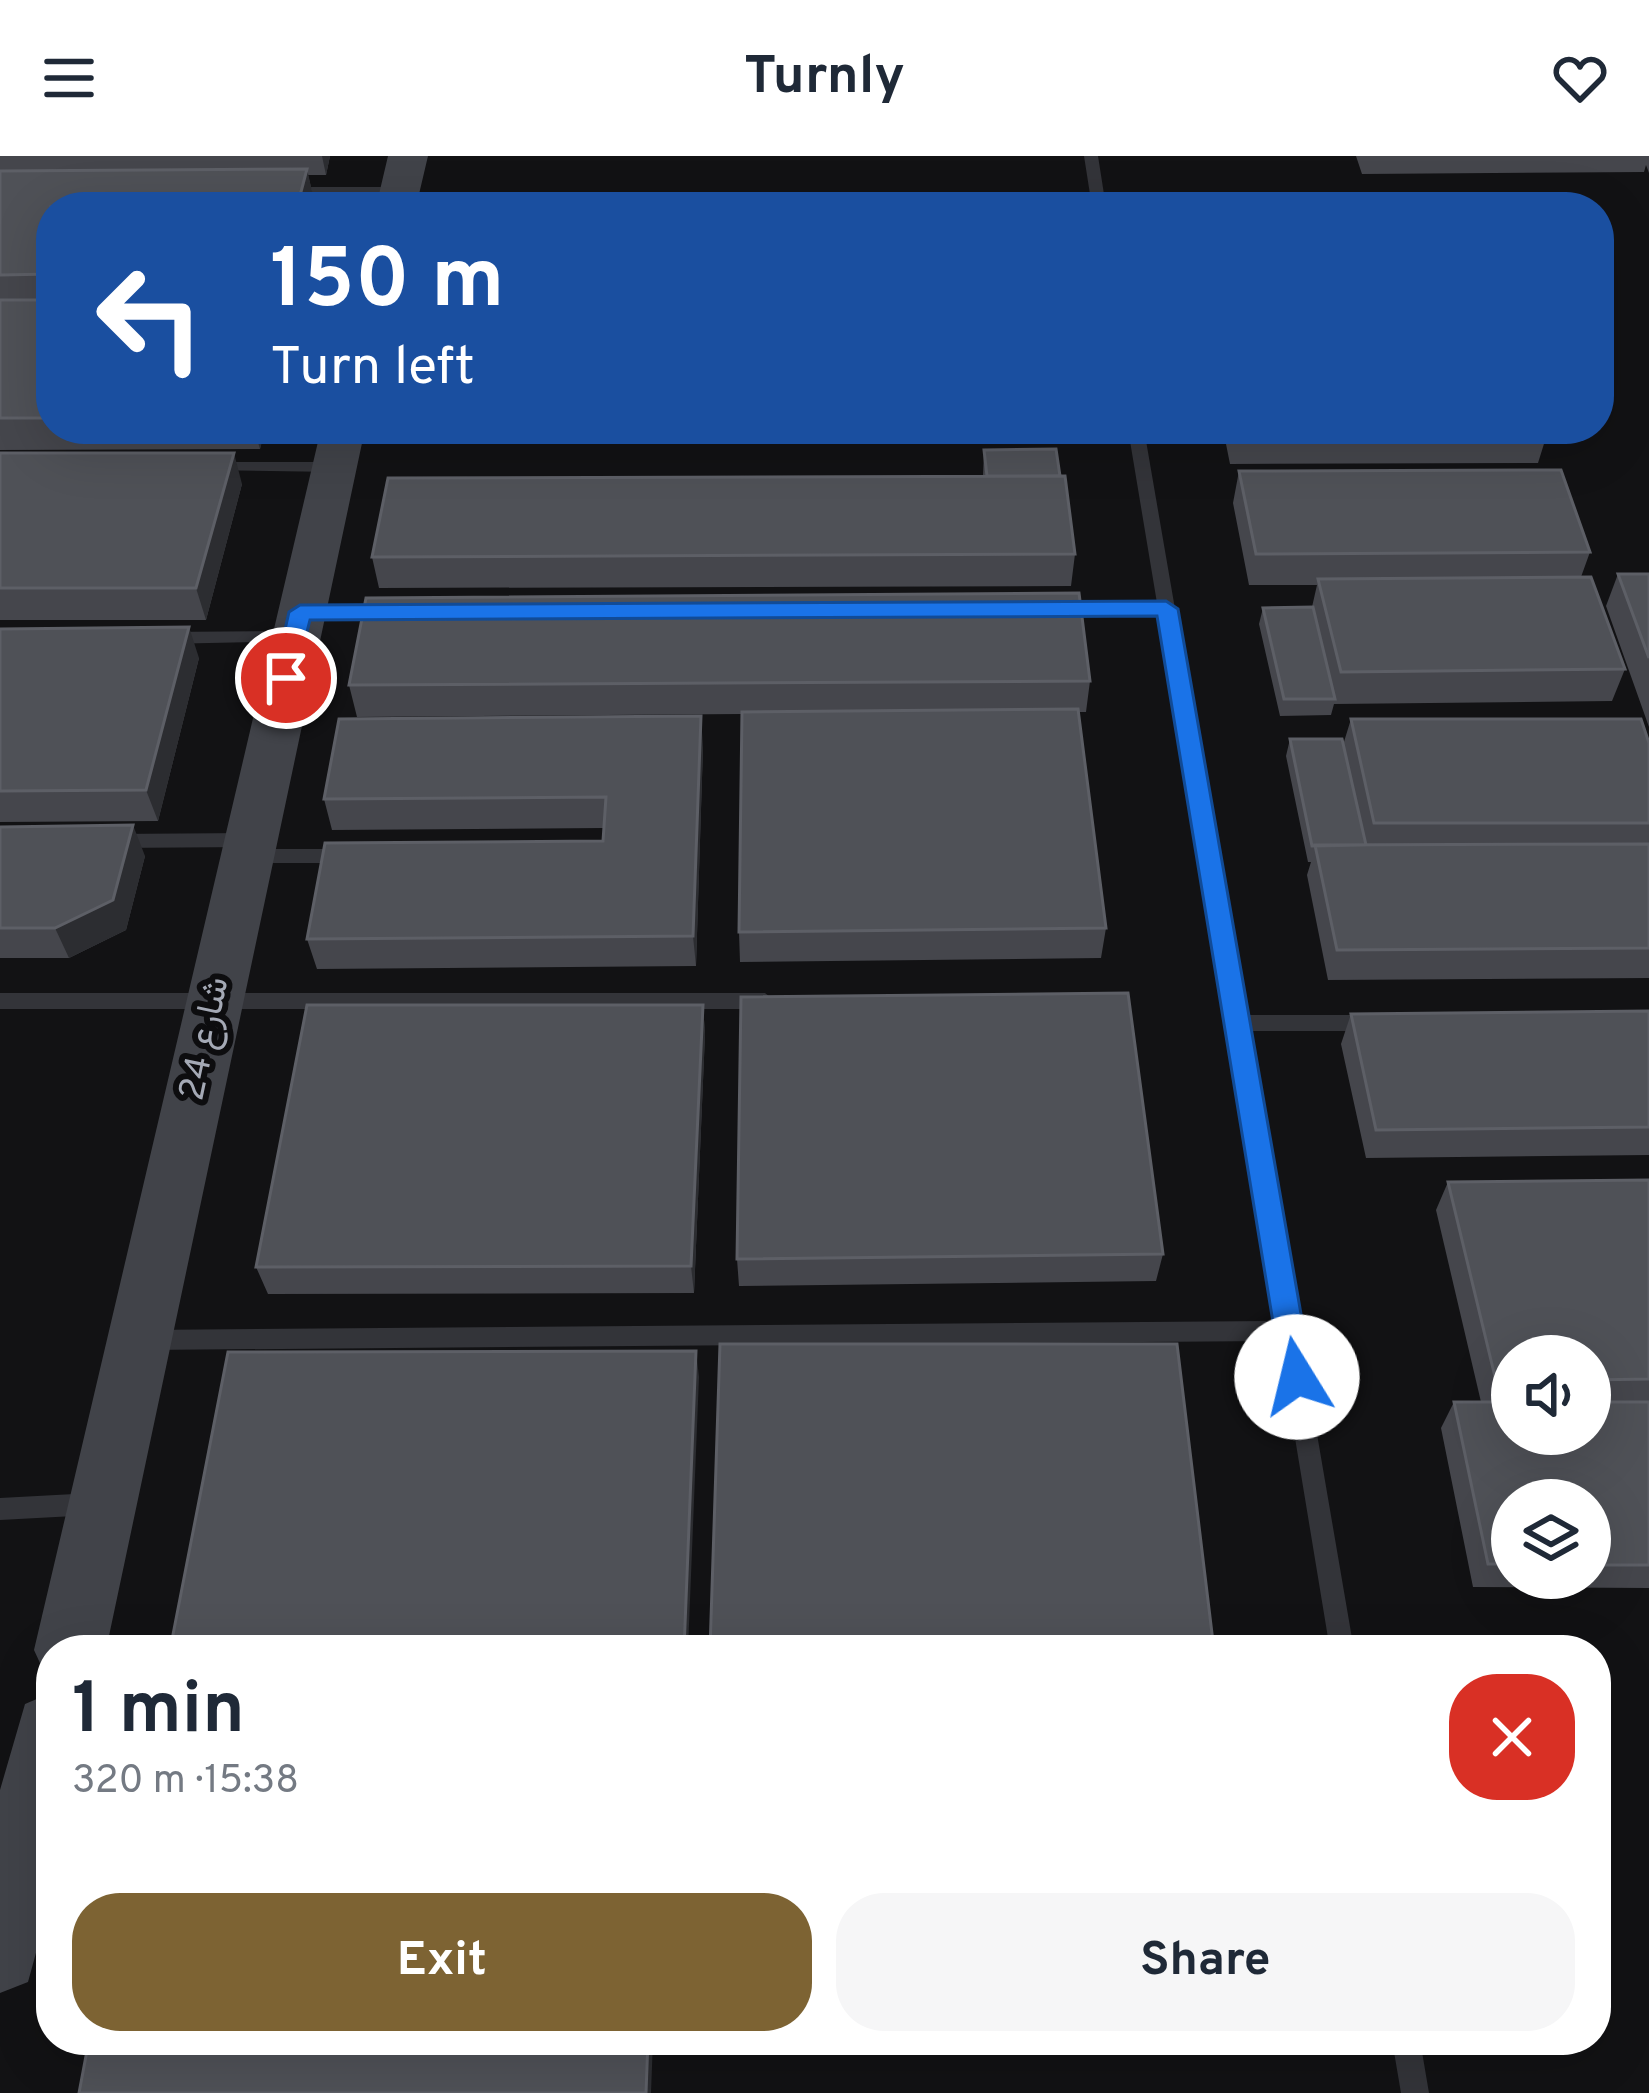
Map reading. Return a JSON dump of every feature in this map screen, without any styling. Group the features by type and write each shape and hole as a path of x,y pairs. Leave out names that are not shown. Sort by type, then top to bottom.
{"street":[{"name":"شارع 24","path":"74,1635 339,448"},
{"path":"0,1954 36,1807"}],"lane":[{"path":"1091,156 1097,192"},
{"path":"259,191 401,185"},
{"path":"1138,444 1340,1635"},
{"path":"191,467 339,448"},
{"path":"1026,609 1166,609"},
{"path":"135,638 417,612"},
{"path":"91,842 385,856"},
{"path":"0,1001 782,1001"},
{"path":"1237,1023 1397,1023"},
{"path":"143,1340 1290,1331"},
{"path":"0,1509 106,1503"},
{"path":"1408,2055 1414,2093"}],"building":[{"path":"307,169 301,192 36,192 36,274 0,275 0,171"},
{"path":"0,300 36,300 36,418 0,418"},
{"path":"1056,449 1060,476 987,476 984,450"},
{"path":"0,453 234,453 196,588 0,588"},
{"path":"1561,470 1590,552 1256,554 1239,471"},
{"path":"1065,476 1075,554 372,557 388,478"},
{"path":"1618,574 1649,574 1649,658"},
{"path":"1591,577 1625,669 1341,672 1318,579"},
{"path":"1079,593 1090,681 349,685 366,598"},
{"path":"1313,607 1335,699 1284,699 1263,608"},
{"path":"189,627 146,790 0,791 0,629"},
{"path":"1078,709 1106,928 739,932 742,712"},
{"path":"701,716 693,936 307,939 325,843 603,841 606,797 324,799 339,719"},
{"path":"1351,719 1641,719 1649,743 1649,823 1374,823"},
{"path":"1290,739 1342,739 1366,845 1312,846"},
{"path":"133,825 113,900 55,928 0,928 0,827"},
{"path":"1649,844 1649,948 1337,950 1315,845"},
{"path":"1128,993 1163,1254 737,1259 741,997"},
{"path":"307,1005 703,1005 691,1266 256,1267"},
{"path":"1649,1011 1649,1127 1376,1130 1351,1014"},
{"path":"1649,1180 1649,1379 1611,1380 1611,1335 1491,1335 1491,1360 1448,1182"},
{"path":"720,1344 1177,1344 1212,1635 710,1635"},
{"path":"696,1351 685,1635 173,1635 228,1352"},
{"path":"1454,1402 1491,1402 1491,1455 1611,1455 1611,1402 1649,1402 1649,1565 1611,1565 1611,1479 1491,1479 1488,1564"},
{"path":"86,2055 647,2055 646,2093 79,2093"}],"route":[{"path":"286,678 300,612 1166,609 1297,1377"}]}
